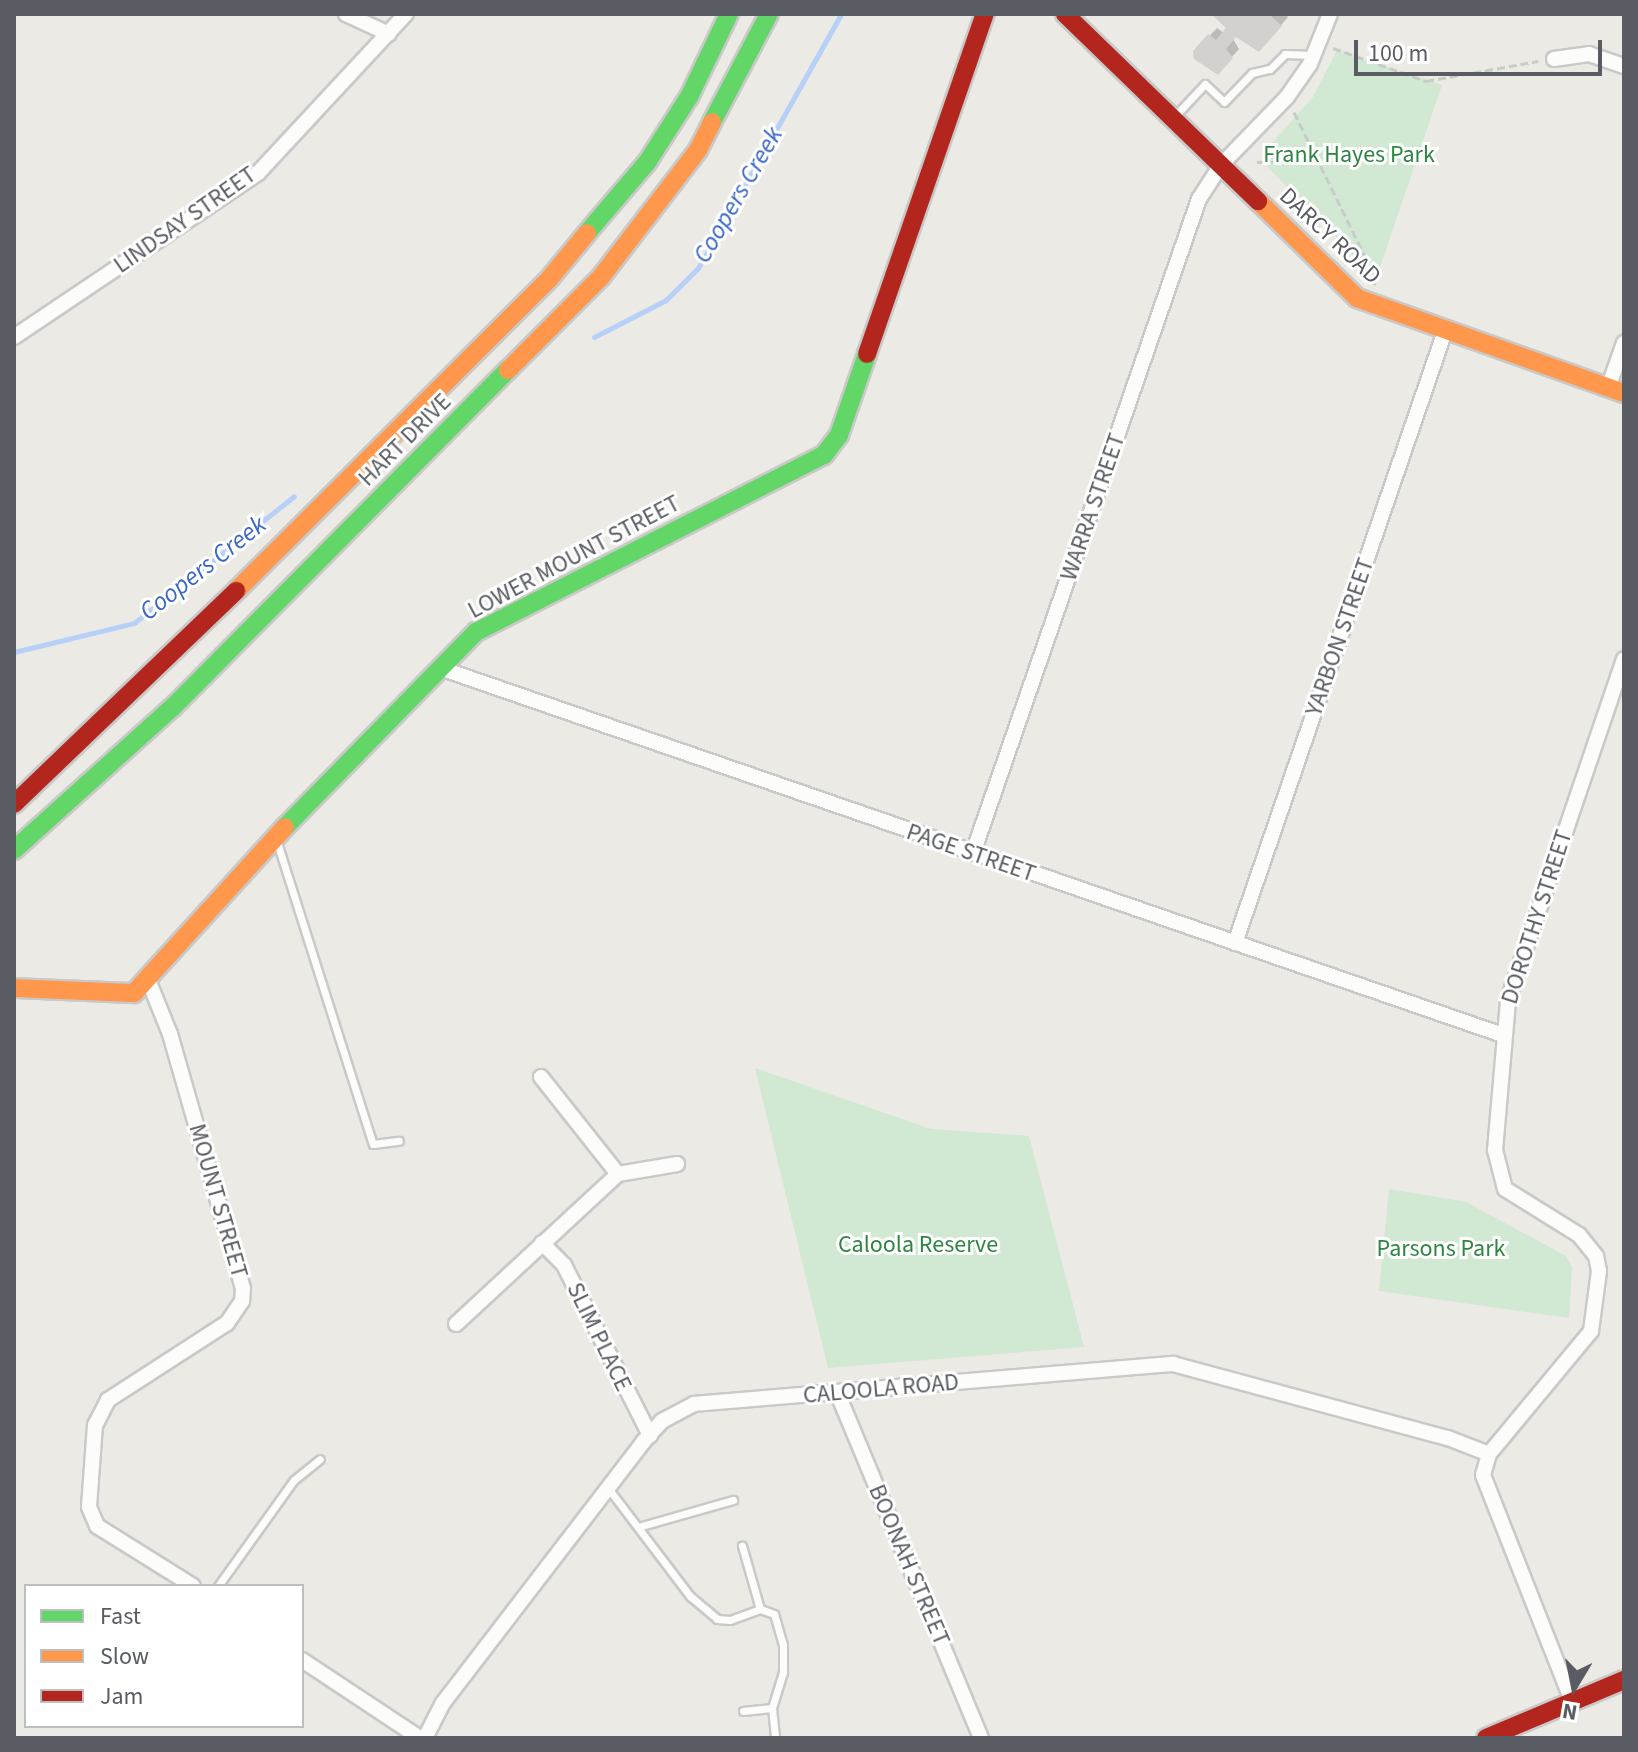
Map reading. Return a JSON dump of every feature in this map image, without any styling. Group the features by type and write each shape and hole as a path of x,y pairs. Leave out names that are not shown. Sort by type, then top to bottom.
{"main road":[{"name":"HART DRIVE","path":"14,804 116,711 578,247 668,131 729,14"},
{"name":"HART DRIVE","path":"14,850 173,707 601,277 698,150 769,14"},
{"name":"LOWER MOUNT STREET","path":"14,988 119,996 149,982 275,837 476,632 809,463 832,446 985,14"},
{"name":"DARCY ROAD","path":"1073,17 1357,298 1616,390"},
{"path":"1486,1738 1624,1680"}],"street":[{"path":"346,14 389,34"},
{"name":"LINDSAY STREET","path":"14,337 258,173 406,14"},
{"name":"WARRA STREET","path":"973,853 1199,199 1221,165 1287,97 1317,49 1330,14"},
{"path":"1554,59 1589,54 1624,66"},
{"name":"YARBON STREET","path":"1235,943 1445,331"},
{"path":"1616,390 1624,343"},
{"name":"DOROTHY STREET","path":"1489,1454 1582,1346 1597,1315 1599,1283 1596,1256 1589,1244 1518,1201 1498,1176 1503,1035 1508,1000 1624,659"},
{"name":"PAGE STREET","path":"440,668 1503,1035"},
{"name":"MOUNT STREET","path":"149,982 175,1049 243,1288 242,1301 227,1323 108,1400 95,1425 88,1490 97,1526 190,1584"},
{"path":"541,1077 618,1174"},
{"path":"456,1324 618,1174 677,1164"},
{"name":"SLIM PLACE","path":"542,1243 564,1265 650,1435"},
{"name":"CALOOLA ROAD","path":"422,1738 443,1703 650,1435 662,1421 694,1404 1173,1364 1448,1438 1489,1454"},
{"name":"BOONAH STREET","path":"837,1392 981,1738"},
{"path":"1489,1454 1483,1475 1486,1493 1572,1701"},
{"path":"304,1661 422,1738"}],"lane":[{"path":"1173,119 1205,84 1224,102 1252,73 1270,69 1285,54 1317,49"},
{"path":"275,837 373,1144 399,1141"},
{"path":"219,1584 294,1480 320,1459"},
{"path":"608,1488 690,1596 717,1619 730,1620 760,1609 774,1614 783,1645 783,1672 772,1708 775,1738"},
{"path":"638,1527 733,1500"},
{"path":"742,1546 760,1609"},
{"path":"743,1711 772,1708"}],"path":[{"path":"1317,49 1426,81 1554,59"},
{"path":"1294,111 1376,279 1374,285"},
{"path":"1257,162 1318,161"}],"green space":[{"name":"Frank Hayes Park","path":"1337,50 1442,85 1376,279 1262,161 1266,150 1313,97"},
{"name":"Caloola Reserve","path":"755,1068 931,1129 1029,1136 1084,1347 828,1368"},
{"name":"Parsons Park","path":"1389,1189 1466,1202 1566,1256 1572,1267 1569,1318 1379,1291"}],"building":[{"path":"1211,14 1269,14 1282,26 1259,52 1236,37 1226,49 1233,58 1218,75 1194,59 1193,51 1208,34 1216,40 1226,28"}],"waterway":[{"name":"Coopers Creek","path":"594,337 666,300 698,268 841,14"},
{"name":"Coopers Creek","path":"14,652 134,623 294,496"}],"traffic: fast":[{"path":"587,233 648,161 689,97 729,14"},
{"path":"712,122 769,14"},
{"path":"285,827 476,632 824,455 839,435 867,354"},
{"path":"14,850 173,707 508,370"}],"traffic: slow":[{"path":"508,370 601,277 698,150 712,122"},
{"path":"1258,201 1357,298 1624,393"},
{"path":"236,591 550,278 587,233"},
{"path":"14,988 134,993 285,827"}],"traffic: jam":[{"path":"867,354 985,14"},
{"path":"1065,14 1258,201"},
{"path":"14,804 236,591"},
{"path":"1486,1738 1624,1680"}]}
